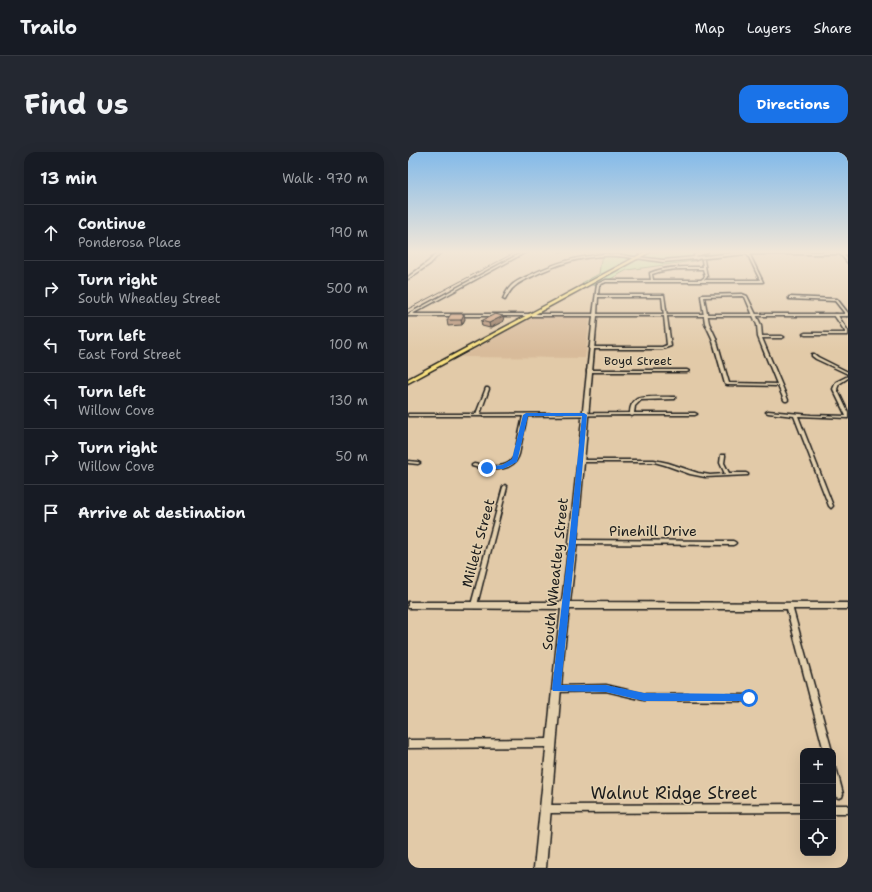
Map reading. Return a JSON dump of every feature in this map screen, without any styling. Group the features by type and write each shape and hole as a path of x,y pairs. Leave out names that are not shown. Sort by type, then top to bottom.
{"main road":[{"path":"408,381 587,285"}],"street":[{"path":"408,315 463,285"},
{"path":"504,299 514,285"},
{"name":"South Wheatley Street","path":"540,868 556,689 581,461 588,371 599,285"},
{"path":"780,385 727,384 714,338 707,323 703,295 746,296 759,325 760,337 780,385 786,400"},
{"path":"591,348 666,348 669,346 663,296 597,296"},
{"path":"790,298 834,299 838,301 848,315"},
{"path":"408,315 848,315"},
{"path":"836,315 848,334"},
{"path":"805,334 848,334"},
{"path":"760,337 782,337"},
{"path":"813,355 848,373"},
{"name":"Boyd Street","path":"588,371 687,371"},
{"path":"768,412 796,415 848,416 835,389 837,383 848,377"},
{"path":"477,415 487,389"},
{"path":"632,415 632,406 640,399 674,398"},
{"path":"408,415 695,414"},
{"path":"474,465 481,468 497,468 512,463 516,457 526,415"},
{"path":"796,415 831,506"},
{"path":"723,456 722,464 727,474"},
{"path":"581,461 654,461 665,463 689,473 704,476 746,474"},
{"path":"408,462 418,463"},
{"name":"Millett Street","path":"474,605 505,487"},
{"name":"Pinehill Drive","path":"573,542 733,543"},
{"path":"408,605 848,606"},
{"path":"789,606 827,748"},
{"path":"556,689 606,688 644,697 749,698"},
{"path":"408,744 552,743"},
{"path":"836,782 839,794"},
{"name":"Walnut Ridge Street","path":"545,809 800,808"},
{"path":"836,809 848,809"}],"shaded area":[{"path":"533,317 590,317 585,358 461,357"}],"building":[{"path":"451,314 464,314 461,320 447,320"},
{"path":"495,314 503,316 489,323 481,321"}],"railway":[{"path":"408,309 453,285"}],"route":[{"path":"487,468 503,467 515,460 526,415 584,415 573,542 556,689 606,688 644,697 749,698"}]}
